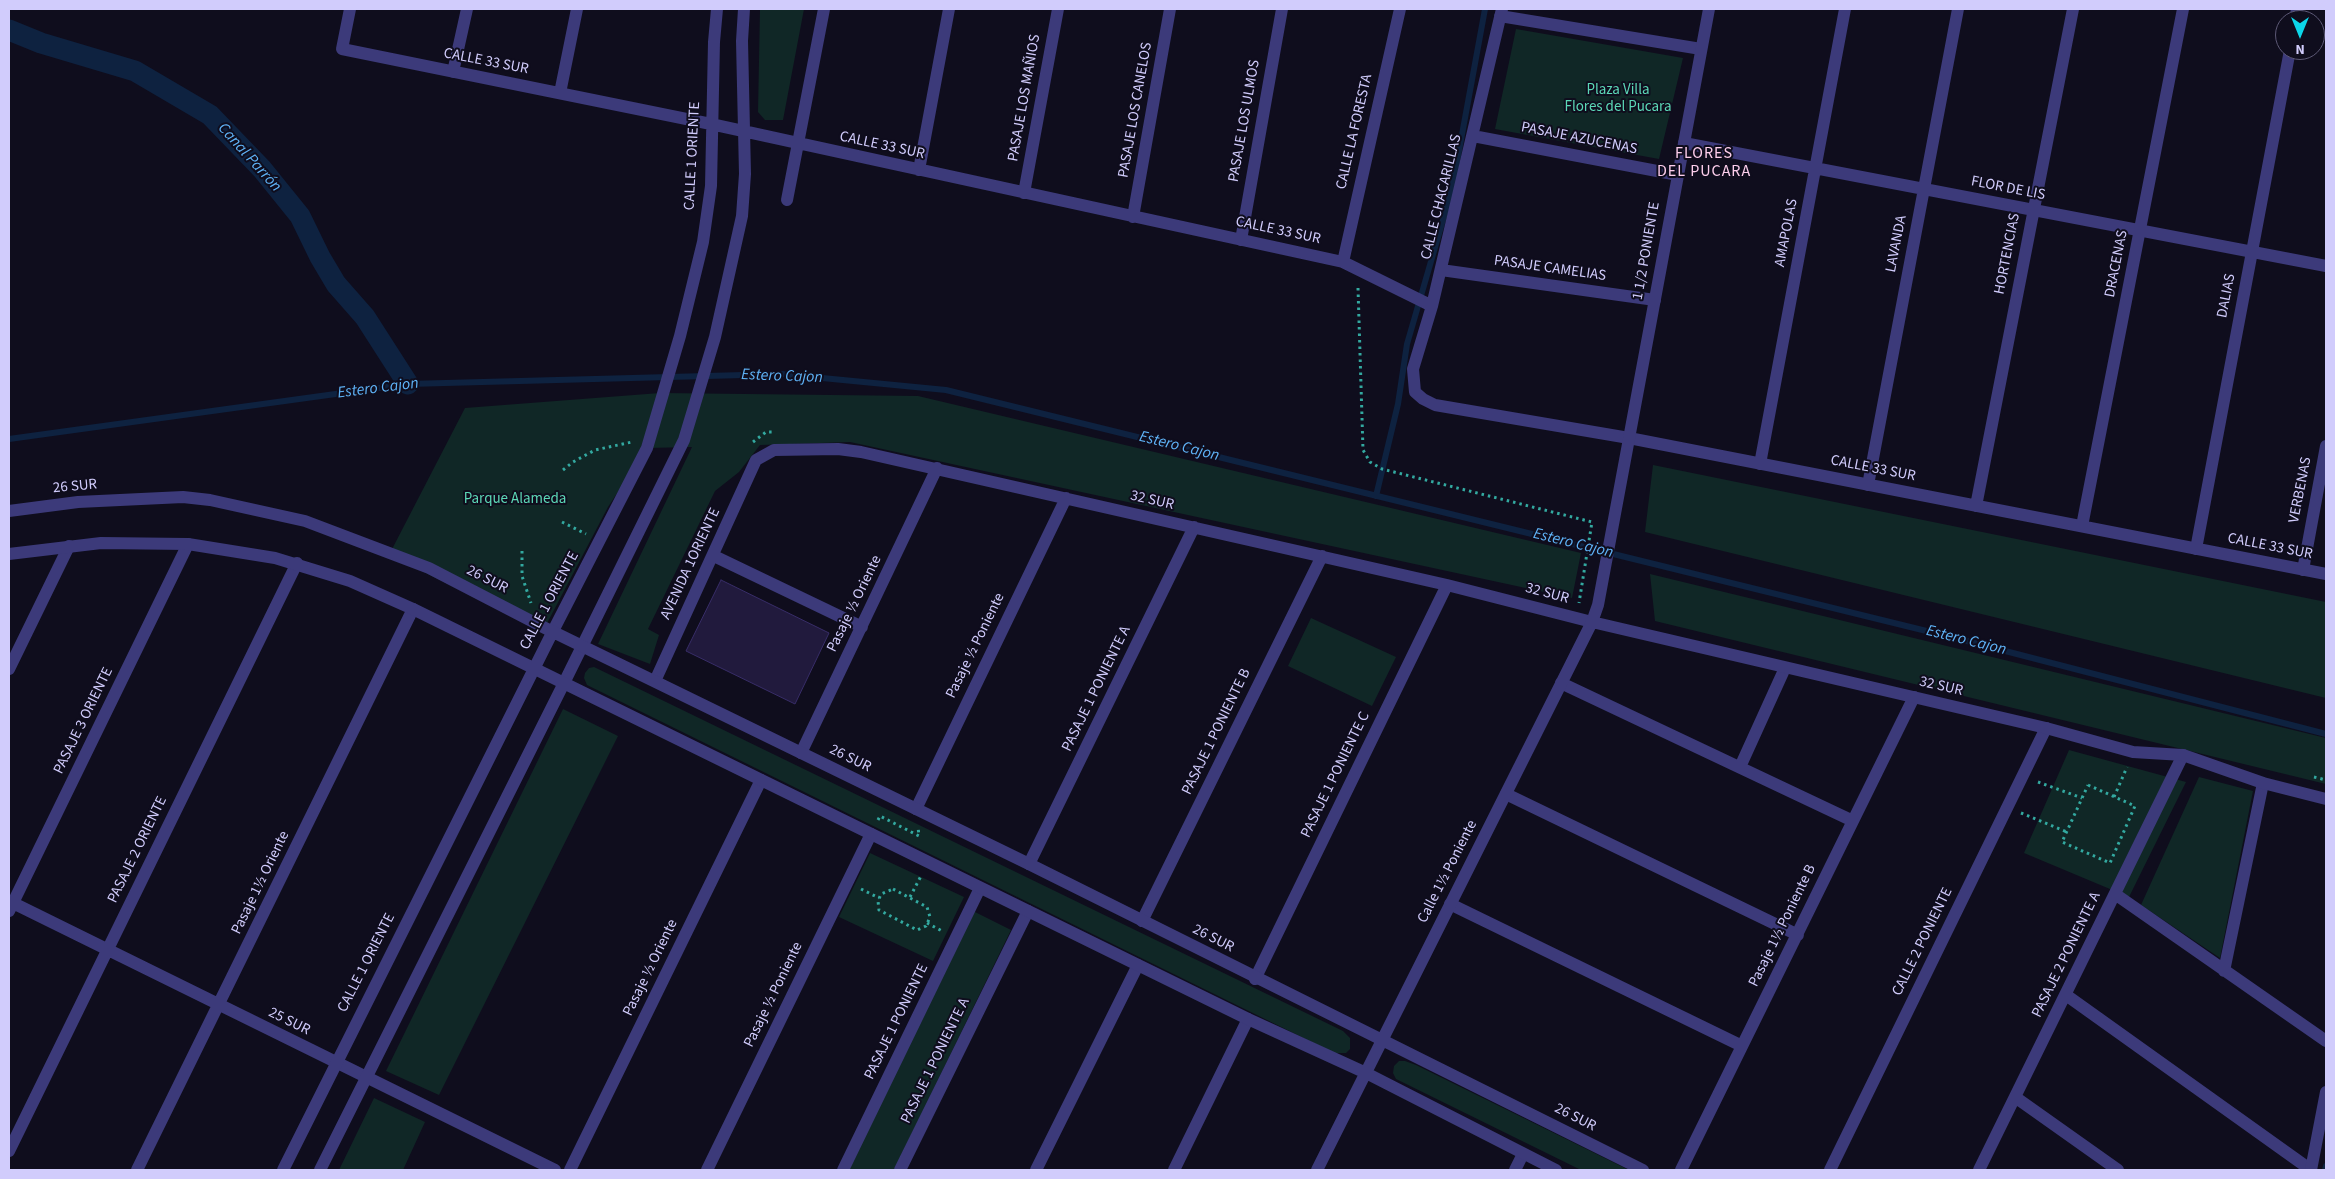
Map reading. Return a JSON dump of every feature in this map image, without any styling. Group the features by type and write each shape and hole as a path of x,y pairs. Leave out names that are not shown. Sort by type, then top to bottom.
{"street":[{"name":"CALLE 33 SUR","path":"350,9 342,49 711,124 1342,262 1432,306"},
{"path":"453,72 467,9"},
{"path":"560,93 577,9"},
{"name":"CALLE 1 ORIENTE","path":"283,1170 533,668 647,448 680,336 703,242 711,186 711,124 717,9"},
{"path":"320,1170 671,471 693,413 715,337 742,216 745,174 742,41 744,9"},
{"path":"787,200 824,9"},
{"path":"919,170 949,9"},
{"name":"PASAJE LOS MAÑIOS","path":"1024,193 1058,9"},
{"name":"PASAJE LOS CANELOS","path":"1133,217 1170,9"},
{"name":"PASAJE LOS ULMOS","path":"1240,240 1282,9"},
{"name":"CALLE LA FORESTA","path":"1342,262 1400,9"},
{"name":"1 1/2 PONIENTE","path":"1603,587 1709,9"},
{"name":"AMAPOLAS","path":"1760,464 1845,9"},
{"name":"LAVANDA","path":"1868,485 1958,9"},
{"name":"HORTENCIAS","path":"1976,506 2073,9"},
{"name":"DRACENAS","path":"2082,526 2183,9"},
{"path":"1501,13 1701,49"},
{"name":"CALLE CHACARILLAS","path":"1415,392 1413,369 1441,270 1501,13"},
{"name":"DALIAS","path":"2196,549 2288,60"},
{"name":"PASAJE AZUCENAS","path":"1473,136 1678,175"},
{"name":"FLOR DE LIS","path":"1684,143 2326,266"},
{"name":"PASAJE CAMELIAS","path":"1441,270 1655,300"},
{"name":"CALLE 33 SUR","path":"1415,392 1435,405 1629,438 2326,574"},
{"name":"VERBENAS","path":"2303,570 2326,446"},
{"name":"32 SUR","path":"756,460 774,450 838,449 937,468 1447,585 1592,622 2046,728 2133,752 2183,755 2263,784 2326,799"},
{"name":"AVENIDA 1ORIENTE","path":"655,681 714,556 756,460"},
{"name":"Pasaje ½ Oriente","path":"801,753 937,468"},
{"name":"26 SUR","path":"9,511 87,501 183,497 220,502 305,521 429,568 583,647 1029,864 1255,979 1643,1170"},
{"name":"Pasaje ½ Poniente","path":"916,809 1066,498"},
{"name":"PASAJE 1 PONIENTE A","path":"1029,864 1194,527"},
{"path":"9,554 69,546 133,542 188,544 252,553 297,563 350,581 413,609 1248,1019 1366,1073 1556,1170"},
{"name":"PASAJE 3 ORIENTE","path":"10,905 188,544"},
{"path":"9,669 69,546"},
{"path":"714,556 862,627"},
{"name":"PASAJE 1 PONIENTE B","path":"1142,921 1322,556"},
{"name":"PASAJE 2 ORIENTE","path":"9,1151 297,563"},
{"name":"PASAJE 1 PONIENTE C","path":"1255,979 1447,585"},
{"name":"Calle 1½ Poniente","path":"1317,1170 1592,622 1603,587"},
{"name":"Pasaje 1½ Oriente","path":"137,1170 413,609"},
{"path":"1740,767 1785,668"},
{"path":"1561,683 1853,821"},
{"name":"Pasaje 1½ Poniente B","path":"1682,1170 1914,697"},
{"name":"CALLE 2 PONIENTE","path":"1830,1170 2046,728"},
{"name":"PASAJE 2 PONIENTE A","path":"1979,1170 2183,755"},
{"name":"Pasaje ½ Oriente","path":"570,1170 761,780"},
{"path":"2224,971 2263,784"},
{"path":"1506,794 1798,935"},
{"name":"Pasaje ½ Poniente","path":"707,1170 871,834"},
{"name":"PASAJE 1 PONIENTE","path":"842,1170 980,888"},
{"path":"2115,894 2326,1041"},
{"path":"1450,904 1742,1046"},
{"name":"25 SUR","path":"10,905 107,950 555,1170"},
{"name":"PASAJE 1 PONIENTE A","path":"900,1170 1028,912"},
{"path":"1036,1170 1138,965"},
{"path":"2066,995 2311,1170 2326,1092"},
{"path":"1174,1170 1248,1019"},
{"path":"2015,1097 2118,1170"},
{"path":"1515,1170 1523,1154"}],"path":[{"path":"1358,269 1363,450 1370,462 1382,469 1592,522 1576,618"},
{"path":"563,470 595,450 640,442"},
{"path":"562,522 593,538"},
{"path":"522,551 522,576 541,626"},
{"path":"2114,797 2133,752"},
{"path":"2022,776 2082,798"},
{"path":"2088,785 2114,797 2135,806 2110,863 2062,842 2088,785"},
{"path":"2007,807 2067,832"},
{"path":"871,834 880,816 919,836 916,809"},
{"path":"910,897 928,862"},
{"path":"893,889 910,897 926,905 929,909 930,919 920,929 878,908 881,894 887,890 893,889"}],"green space":[{"path":"760,9 804,9 783,120 765,120 758,112"},
{"name":"Plaza Villa Flores del Pucara","path":"1516,29 1683,58 1659,159 1495,129"},
{"name":"Parque Alameda","path":"660,393 918,396 1581,553 1572,598 850,442 760,445 739,472 715,491 648,629 659,635 650,664 598,644 692,447 647,448 608,507 543,631 389,555 465,408"},
{"path":"1653,465 2326,602 2326,698 1645,532"},
{"path":"1650,574 2326,738 2326,784 1655,621"},
{"path":"1311,618 1396,657 1372,706 1288,666"},
{"path":"594,667 1343,1031 1350,1038 1350,1049 1346,1053 1334,1053 587,685 584,678 585,673 589,668"},
{"path":"563,709 618,736 439,1095 386,1071"},
{"path":"2069,750 2186,782 2129,897 2024,853"},
{"path":"2199,777 2253,791 2220,958 2141,905"},
{"path":"870,853 964,897 933,961 839,917"},
{"path":"973,911 1011,930 894,1170 847,1170"},
{"path":"1399,1061 1405,1061 1629,1170 1581,1170 1396,1079 1393,1073 1394,1066"},
{"path":"374,1098 425,1122 403,1170 339,1170"}],"building":[{"path":"721,580 829,633 795,704 686,651"}],"waterway":[{"path":"1376,496 1398,404 1407,344 1452,189 1485,9"},
{"name":"Canal Parrón","path":"9,30 41,43 135,71 210,115 262,169 300,216 320,257 336,284 365,317 408,384"},
{"name":"Estero Cajon","path":"9,439 408,384 781,374 946,390 1955,638 2326,734"},
{"path":"2325,1170 2326,1166"}],"district":[{"name":"FLORES DEL PUCARA","path":"1704,163"}]}
